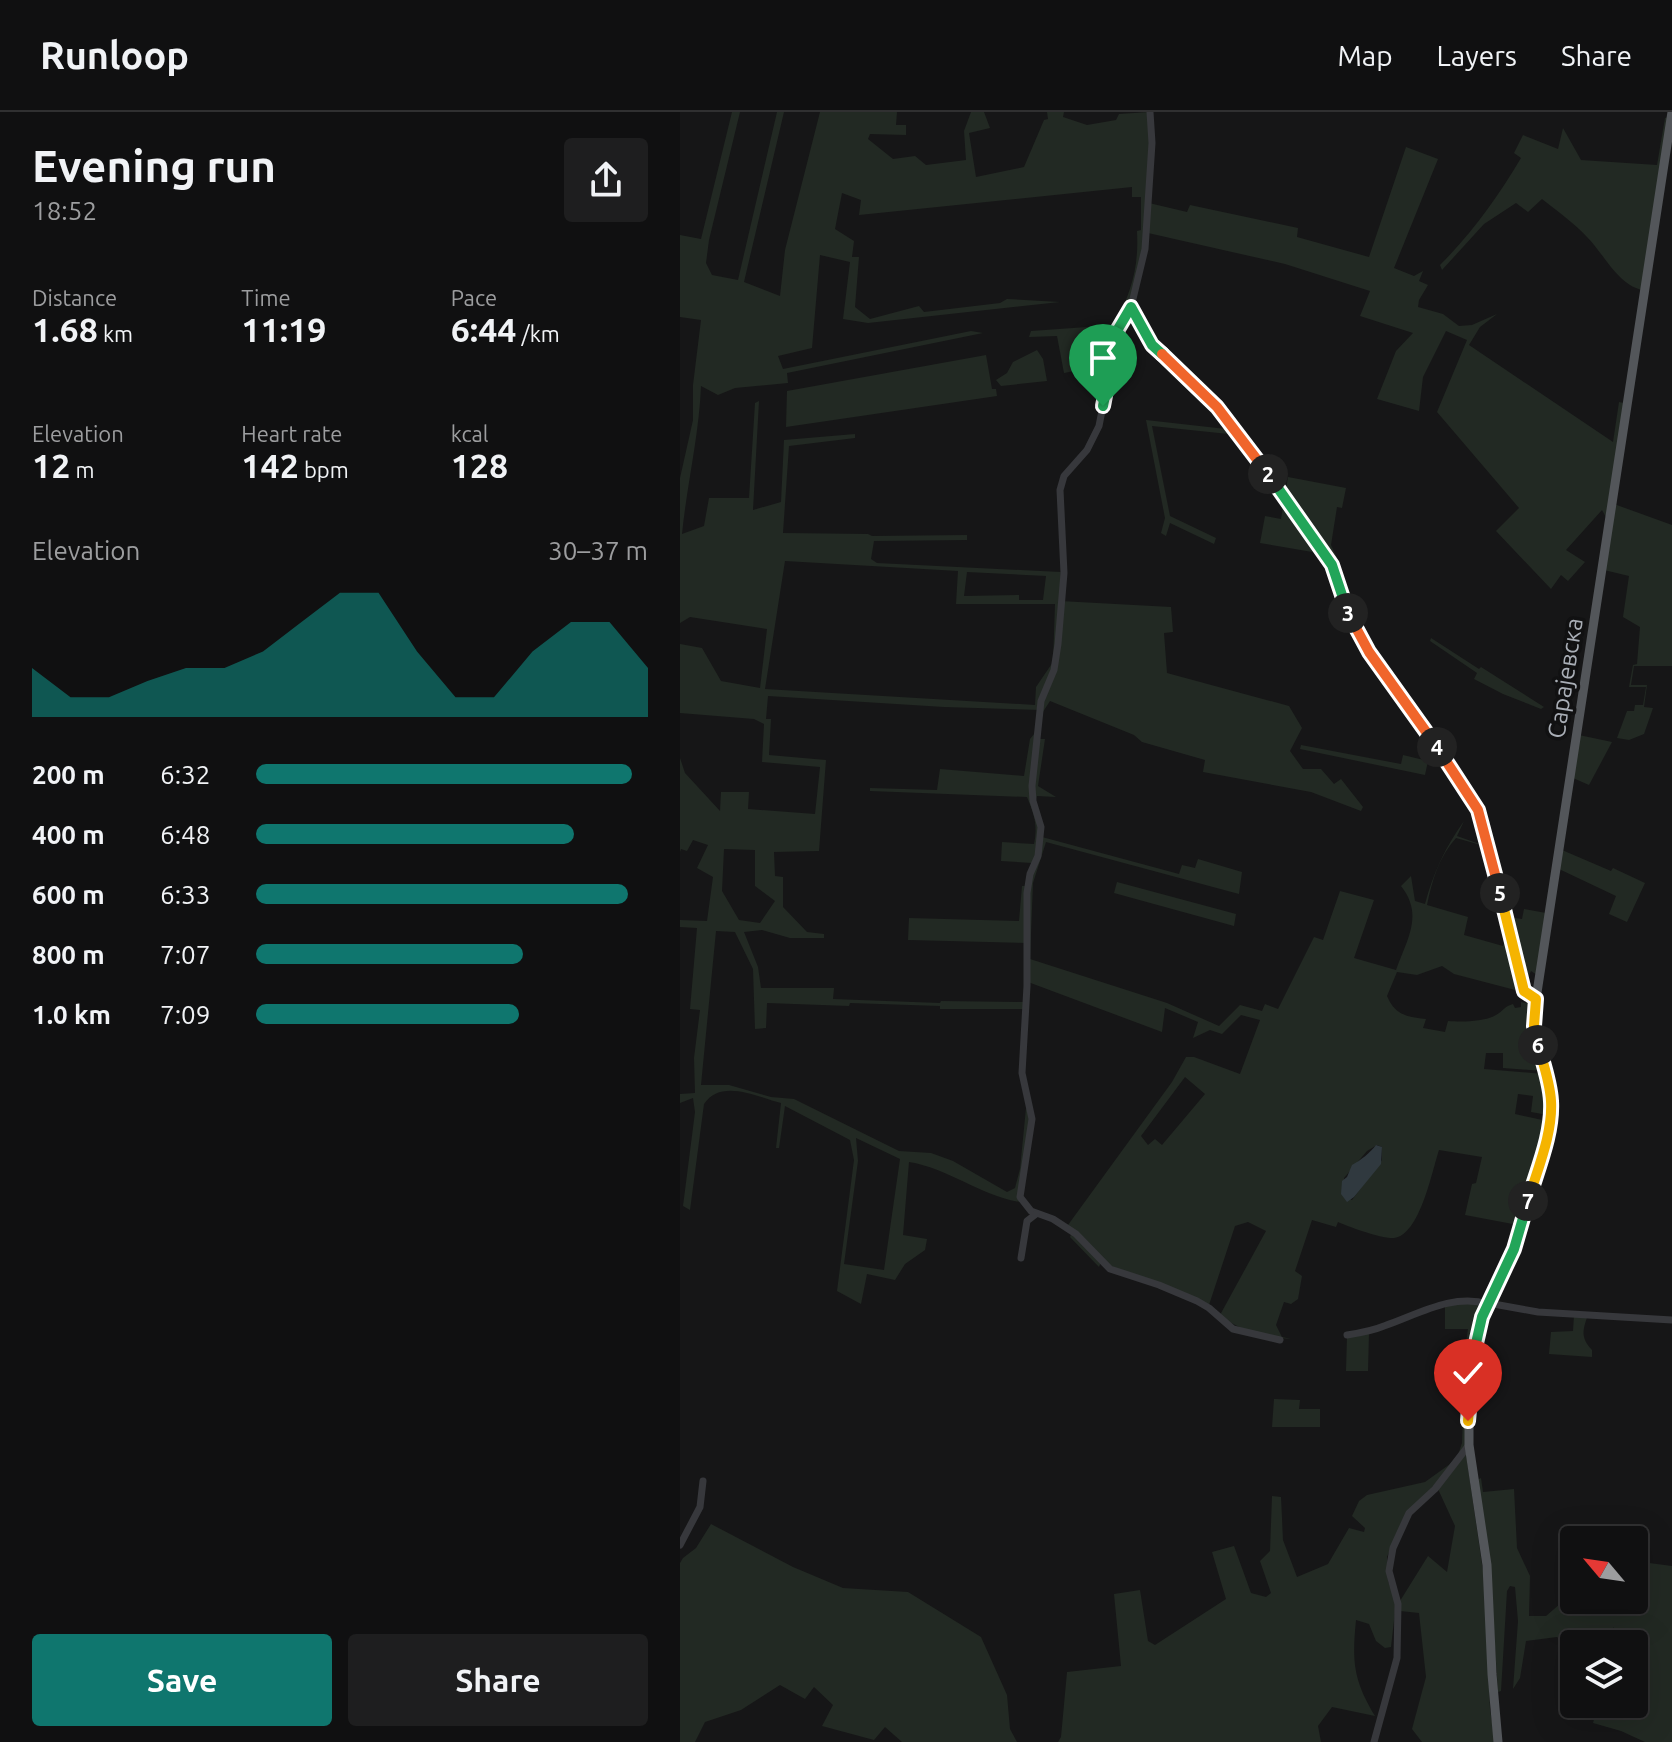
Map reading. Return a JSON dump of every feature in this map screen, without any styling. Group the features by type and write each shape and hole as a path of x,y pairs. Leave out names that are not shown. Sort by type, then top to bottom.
{"main road":[{"name":"Сарајевска","path":"1498,1742 1487,1565 1469,1445 1469,1398 1475,1350 1488,1303 1517,1240 1550,1125 1551,1101 1535,1033 1536,999 1672,112"}],"street":[{"path":"1150,112 1152,143 1145,249 1131,307 1118,329 1099,426 1087,450 1064,476 1060,490 1064,573 1059,633 1055,664 1040,712 1032,792 1041,827 1038,856 1030,874 1027,893 1022,1073 1032,1119 1020,1192 1027,1208 1069,1228 1105,1265 1118,1273 1146,1279 1197,1301 1233,1329 1280,1340"},
{"path":"1131,307 1152,345 1225,416 1314,537 1332,565 1344,604 1359,634 1478,810 1524,991 1536,999"},
{"path":"1021,1258 1027,1221 1038,1213"},
{"path":"1347,1335 1380,1328 1441,1305 1468,1301 1538,1312 1672,1320"},
{"path":"1374,1742 1397,1658 1398,1604 1389,1571 1393,1548 1409,1513 1435,1489 1469,1445"},
{"path":"680,1545 700,1507 703,1481"}],"shaded area":[{"path":"732,112 740,112 706,263 712,275 738,280 777,112 784,112 744,282 780,296 785,250 820,112 897,112 896,125 906,125 906,135 870,134 868,139 893,159 915,156 926,165 966,160 964,131 971,112 984,112 990,128 969,133 976,177 1024,167 1044,120 1048,119 1047,112 1064,112 1063,117 1087,125 1116,120 1119,114 1149,112 1143,256 1131,303 1118,325 1110,364 1064,373 1057,336 1029,337 1031,331 1115,325 1133,280 1137,231 1141,230 1141,197 1132,197 1132,187 859,215 861,200 842,193 835,229 854,241 852,257 859,257 855,307 870,319 919,306 924,312 1000,303 1007,299 1060,302 868,323 843,319 850,262 820,255 812,348 778,356 783,369 971,331 983,333 787,373 788,383 735,388 718,395 701,386 682,534 704,526 709,498 749,498 755,403 759,401 753,510 781,502 784,440 855,434 855,438 789,446 783,533 967,535 967,540 874,541 871,559 877,563 1061,572 1060,601 1171,607 1173,632 1164,633 1167,673 1289,706 1302,728 1290,751 1303,769 1321,769 1334,784 1341,779 1363,807 1361,811 1311,792 1203,772 1205,760 1142,742 1134,735 1050,701 1041,715 1041,710 768,696 766,719 771,719 769,755 826,760 819,851 774,852 775,876 783,877 783,907 807,932 824,934 824,938 790,938 762,930 744,932 758,967 761,988 834,988 833,999 1024,1002 1025,1009 767,1003 766,1028 755,1029 753,969 735,932 716,931 701,1085 729,1085 771,1097 794,1099 899,1151 931,1153 953,1161 1007,1192 1015,1188 1026,1108 1031,1110 1020,1202 909,1162 903,1235 927,1239 925,1250 905,1264 895,1280 867,1274 861,1304 837,1291 854,1160 850,1140 785,1106 779,1148 776,1148 781,1103 740,1092 720,1092 704,1104 690,1210 683,1206 695,1112 693,1098 680,1103 680,1094 695,1093 694,1058 700,1010 690,1009 697,928 680,927 680,920 707,921 713,877 697,868 708,845 693,840 687,851 681,849 680,852 680,758 685,773 720,811 721,792 749,792 748,809 815,814 820,767 762,762 764,724 754,719 680,713 680,644 702,648 721,681 760,688 767,629 690,617 680,623 680,478 693,420 693,385 701,320 680,317 680,235 701,239","holes":["785,561 958,571 956,604 1055,604 1053,662 1036,687 1035,705 765,689","967,572 1046,576 1043,600 1019,600 1019,595 964,596","724,849 755,850 755,886 775,901 760,923 739,920 722,891","856,1138 900,1159 884,1270 844,1264 858,1161"]},
{"path":"1668,117 1642,290 1625,282 1582,232 1542,199 1528,212 1516,203 1484,224 1442,270 1440,265 1484,214 1521,158 1514,153 1523,135 1558,149 1563,128 1581,160 1657,165 1665,118"},
{"path":"1406,147 1438,159 1394,268 1414,276 1423,271 1419,281 1428,285 1418,307 1443,314 1459,326 1472,325 1497,314 1480,327 1469,345 1613,442 1619,402 1624,403 1607,519 1602,510 1566,550 1585,562 1568,581 1561,575 1551,589 1496,531 1519,508 1437,412 1467,340 1446,331 1423,377 1419,411 1377,399 1396,351 1413,333 1360,316 1370,291 1285,264 1148,233 1149,203 1187,212 1190,205 1298,228 1297,237 1369,257"},
{"path":"1037,350 1043,359 1047,381 1001,386 996,380 1007,373 1013,362"},
{"path":"986,355 992,389 996,389 997,396 786,427 787,391"},
{"path":"1146,420 1235,430 1238,435 1152,426 1170,516 1216,538 1214,544 1170,523 1166,536 1161,533 1165,518"},
{"path":"1288,477 1346,488 1342,508 1337,507 1331,545 1338,560 1331,566 1324,554 1260,543 1265,516 1281,519"},
{"path":"1614,504 1672,525 1672,666 1634,666 1631,685 1647,685 1644,707 1653,708 1644,734 1629,740 1617,738 1627,711 1634,711 1635,705 1643,705 1646,687 1629,687 1633,665 1637,664 1640,627 1623,617 1629,576 1604,570"},
{"path":"1431,638 1544,707 1541,709 1503,694 1474,679 1477,673 1430,641"},
{"path":"1039,728 1040,739 1045,739 1038,786 1056,797 1037,796 1035,804 1042,837 1179,874 1182,865 1195,868 1198,859 1242,872 1239,894 1046,842 1033,883 1030,959 1167,1003 1219,1026 1240,1005 1262,1011 1265,1004 1278,1009 1314,937 1323,940 1340,891 1374,900 1354,958 1396,970 1412,917 1408,897 1401,886 1411,876 1415,901 1425,904 1432,881 1436,871 1441,860 1464,821 1457,836 1488,847 1456,838 1437,869 1427,905 1468,917 1464,935 1503,946 1508,930 1520,982 1519,991 1454,974 1442,966 1417,975 1397,972 1387,996 1402,1014 1426,1019 1423,1028 1445,1032 1448,1021 1485,1019 1510,1005 1521,1007 1521,1002 1526,1003 1527,999 1532,1001 1543,1071 1503,1068 1503,1053 1486,1053 1484,1069 1544,1074 1548,1115 1531,1112 1533,1096 1518,1094 1515,1114 1547,1121 1518,1225 1465,1215 1482,1157 1439,1150 1424,1201 1411,1226 1403,1234 1389,1238 1338,1222 1336,1227 1312,1220 1295,1271 1302,1276 1298,1299 1291,1304 1284,1302 1276,1325 1282,1337 1291,1339 1253,1332 1220,1315 1266,1231 1248,1222 1235,1226 1209,1305 1101,1262 1099,1267 1070,1237 1072,1232 1068,1225 1172,1082 1186,1057 1194,1057 1240,1074 1260,1020 1241,1015 1222,1034 1210,1030 1193,1038 1198,1022 1165,1008 1162,1032 1028,982 1028,943 908,940 909,918 1019,921 1022,886 1027,886 1032,863 1001,861 1002,842 1034,844 1036,831 1033,814 1027,797 870,791 870,788 937,790 940,769 1024,776 1030,739","holes":["1185,1077 1205,1094 1162,1145 1155,1139 1148,1145 1141,1136","1377,1145 1382,1147 1382,1160 1352,1200 1345,1196 1344,1178 1367,1151"]},
{"path":"1579,735 1612,742 1589,785 1573,778"},
{"path":"1301,745 1401,764 1403,755 1428,761 1425,775 1300,749"},
{"path":"1562,850 1645,883 1627,922 1609,914 1616,896 1559,869"},
{"path":"1117,882 1236,914 1234,926 1114,893"},
{"path":"1524,909 1546,913 1537,975 1531,971 1526,982 1522,981 1508,917 1522,919"},
{"path":"1376,1145 1382,1147 1381,1164 1347,1202 1341,1194 1342,1181 1352,1165"},
{"path":"1482,1304 1483,1307 1472,1344 1465,1446 1444,1475 1404,1517 1387,1557 1388,1581 1396,1603 1391,1647 1385,1648 1376,1641 1369,1624 1356,1620 1354,1647 1358,1681 1375,1716 1332,1707 1318,1726 1321,1742 1058,1742 1067,1672 1121,1666 1114,1594 1140,1590 1148,1641 1155,1645 1226,1599 1212,1552 1234,1546 1251,1593 1266,1597 1271,1593 1260,1561 1270,1551 1272,1496 1281,1497 1283,1540 1297,1577 1328,1564 1349,1528 1364,1532 1365,1528 1352,1516 1359,1501 1367,1495 1425,1482 1450,1464 1458,1455 1462,1443 1464,1390 1459,1390 1468,1329 1445,1329 1445,1306"},
{"path":"1574,1315 1588,1315 1584,1334 1592,1357 1549,1354 1551,1332 1573,1331"},
{"path":"1369,1333 1368,1371 1346,1371 1347,1336"},
{"path":"1274,1399 1300,1400 1299,1409 1320,1409 1320,1427 1272,1427"},
{"path":"1466,1454 1484,1578 1490,1709 1495,1742 1422,1742 1412,1729 1426,1677 1419,1613 1400,1611 1400,1601 1428,1556 1447,1572 1455,1526 1438,1489"},
{"path":"1481,1478 1483,1492 1514,1489 1517,1548 1530,1576 1529,1616 1546,1616 1560,1604 1560,1614 1648,1614 1648,1563 1672,1566 1672,1742 1645,1742 1593,1723 1594,1718 1648,1718 1648,1630 1613,1630 1614,1627 1612,1630 1560,1630 1560,1639 1526,1641 1520,1678 1513,1689 1518,1621 1515,1587 1510,1586 1507,1591 1501,1691 1498,1692 1490,1573 1477,1480"},
{"path":"711,1524 793,1567 843,1588 908,1592 981,1637 1007,1695 1010,1729 1017,1742 902,1742 885,1727 874,1740 822,1726 833,1705 814,1687 805,1699 780,1685 741,1710 705,1722 695,1742 680,1742 680,1563 696,1548"}],"route":[{"path":"1103,406 1118,329 1131,307 1152,345 1225,416 1314,537 1332,565 1344,604 1365,645 1427,731 1483,822 1524,991 1536,999 1535,1033 1549,1087 1551,1108 1548,1134 1517,1240 1479,1327 1468,1421"}]}
